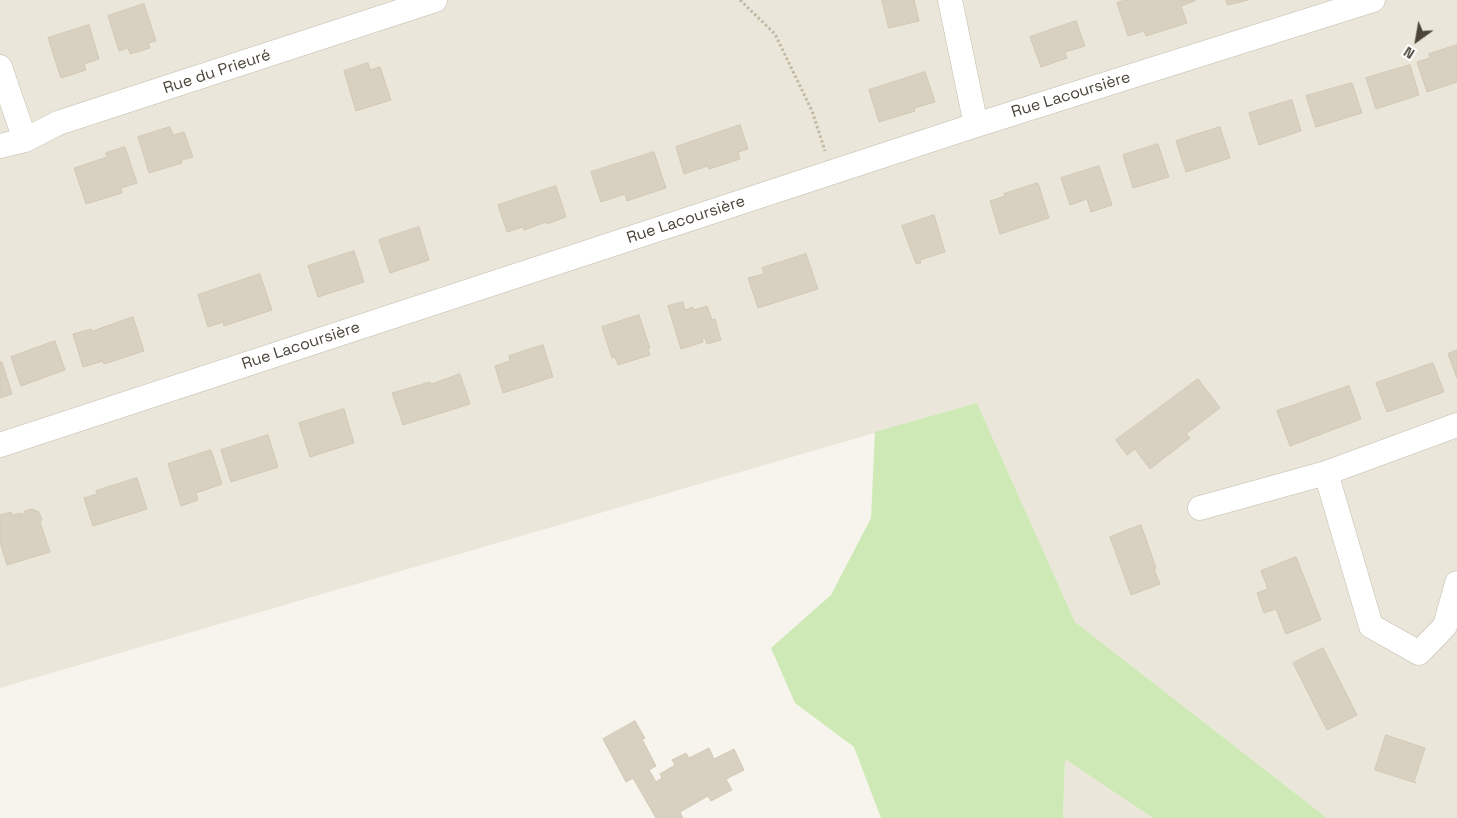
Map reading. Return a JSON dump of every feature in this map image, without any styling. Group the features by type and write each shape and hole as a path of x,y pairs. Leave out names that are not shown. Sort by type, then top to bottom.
{"street":[{"name":"Rue du Prieuré","path":"0,146 25,140 58,124 435,0"},
{"path":"950,0 976,125"},
{"name":"Rue Lacoursière","path":"0,445 976,125 1373,0"},
{"path":"0,67 25,140"},
{"path":"1200,508 1326,473 1457,426"},
{"path":"1326,473 1371,626 1419,653 1445,626 1457,582"}],"path":[{"path":"740,0 775,34 812,110 832,172"}],"shaded area":[{"path":"0,0 1457,0 1457,818 1327,818 1075,622 977,403 0,688"},
{"path":"1065,759 1153,818 1063,818"}],"green space":[{"path":"977,403 1075,622 1327,818 1153,818 1065,759 1063,818 881,818 854,747 795,703 771,648 831,595 871,518 875,432"}],"building":[{"path":"882,0 914,0 919,21 889,28"},
{"path":"1125,0 1195,1 1181,6 1187,23 1146,36 1144,31 1128,36 1117,3"},
{"path":"1226,0 1248,0 1228,5"},
{"path":"144,4 156,41 148,43 150,48 130,54 128,48 119,51 108,16"},
{"path":"1076,21 1085,46 1065,52 1067,58 1041,67 1030,37"},
{"path":"89,25 99,59 84,64 86,70 61,78 48,38"},
{"path":"1457,45 1457,82 1427,92 1417,62 1430,58 1429,54"},
{"path":"368,63 370,70 380,67 391,100 356,111 344,71"},
{"path":"1410,65 1419,95 1376,109 1366,78"},
{"path":"925,72 935,102 914,108 915,111 879,122 869,90"},
{"path":"1352,83 1362,113 1316,127 1306,96"},
{"path":"1292,100 1301,131 1259,145 1249,113"},
{"path":"740,125 748,149 738,152 740,159 709,169 708,166 684,174 676,147"},
{"path":"170,127 173,135 184,132 193,157 181,160 182,163 149,173 138,137"},
{"path":"1220,127 1230,158 1186,172 1176,141"},
{"path":"1158,144 1169,177 1133,188 1123,155"},
{"path":"125,147 137,183 121,188 122,193 86,204 74,168 107,157 106,153"},
{"path":"654,152 666,188 627,201 625,194 601,202 591,172"},
{"path":"1099,166 1112,205 1091,212 1087,199 1070,205 1061,178"},
{"path":"1038,183 1049,218 1000,234 990,201 1005,196 1004,194"},
{"path":"556,186 566,217 524,230 523,227 507,232 498,205"},
{"path":"934,215 945,252 920,260 921,263 916,264 902,226"},
{"path":"419,227 429,260 390,273 379,240"},
{"path":"354,251 364,282 318,297 308,266"},
{"path":"806,254 818,289 758,308 748,278 764,274 762,268"},
{"path":"260,274 272,310 224,326 223,322 208,327 198,295"},
{"path":"683,302 685,310 693,307 694,310 707,306 712,320 715,319 721,340 707,344 705,338 702,339 703,342 681,349 668,306"},
{"path":"639,315 650,348 648,349 650,355 618,365 615,357 612,358 602,327"},
{"path":"133,317 144,351 104,364 103,361 83,367 73,334 91,329 92,331"},
{"path":"55,341 65,370 21,386 11,357"},
{"path":"543,345 553,377 503,393 495,366 510,361 509,356"},
{"path":"1457,350 1457,378 1448,354"},
{"path":"2,362 12,394 0,398 0,363"},
{"path":"1433,363 1444,392 1387,412 1376,383"},
{"path":"460,374 470,404 403,425 392,393 430,382 431,384"},
{"path":"1198,379 1220,408 1186,434 1190,438 1150,469 1135,449 1127,455 1116,440"},
{"path":"1349,386 1361,419 1290,446 1277,411"},
{"path":"344,409 354,443 310,457 299,423"},
{"path":"268,435 278,467 231,482 221,450"},
{"path":"211,450 222,484 196,493 198,500 181,506 168,464"},
{"path":"137,478 147,509 93,526 84,498 97,494 96,491"},
{"path":"32,509 39,512 42,520 40,522 50,552 7,565 0,542 0,515 11,512 13,515 21,513 22,516 25,511"},
{"path":"1141,525 1160,584 1131,595 1110,537"},
{"path":"1296,557 1321,620 1286,634 1276,609 1264,613 1257,593 1268,589 1261,571"},
{"path":"1323,648 1357,715 1327,730 1293,663"},
{"path":"635,721 645,738 642,739 656,766 649,770 656,782 662,778 660,774 675,765 672,760 686,753 689,758 709,748 714,759 734,749 744,770 726,779 732,790 711,801 708,796 680,812 683,818 656,818 633,778 626,782 603,739"},
{"path":"1386,735 1425,748 1414,782 1416,783 1375,770"}]}
